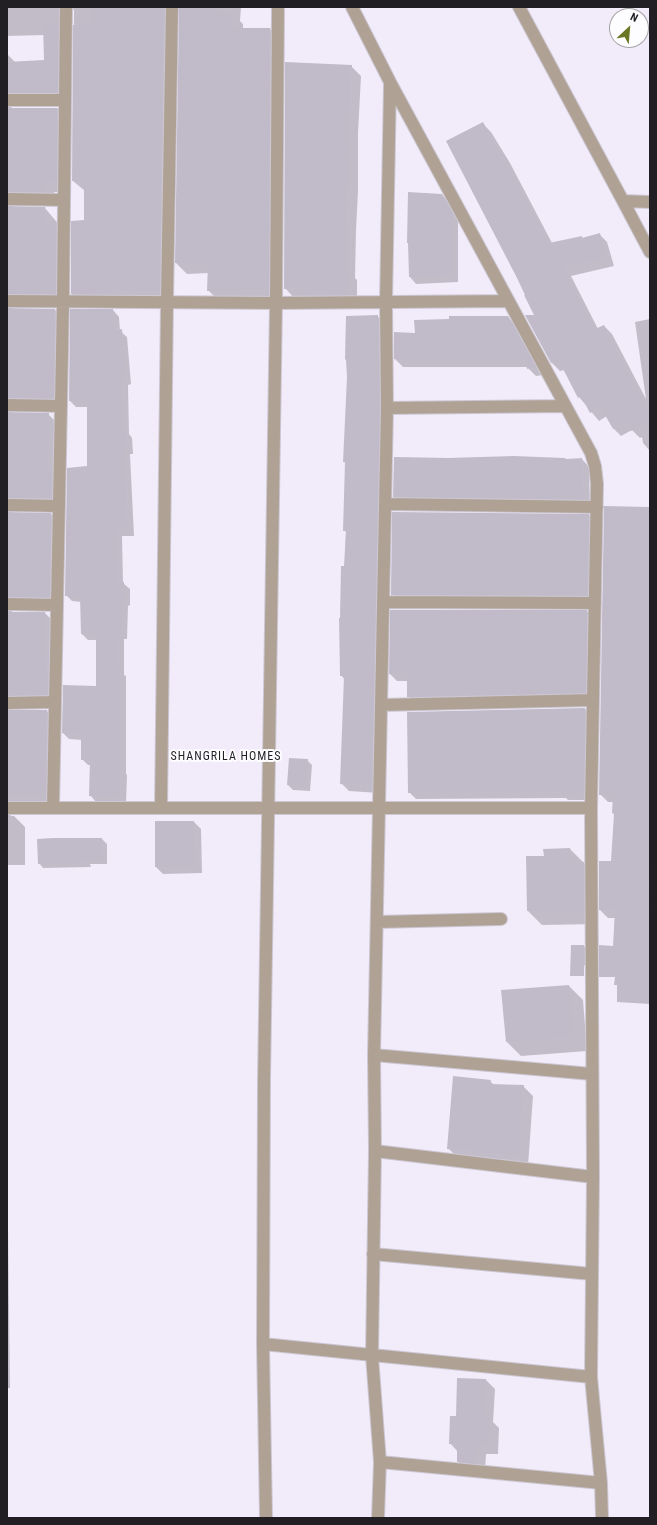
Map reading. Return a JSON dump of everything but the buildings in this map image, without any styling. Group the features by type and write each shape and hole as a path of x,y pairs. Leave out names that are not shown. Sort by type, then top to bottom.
{"street":[{"path":"53,807 63,302 66,7"},
{"path":"161,808 172,7"},
{"path":"266,1518 263,1344 264,1080 276,303 278,7"},
{"path":"352,7 390,82 590,453 593,460 597,484 591,808 593,1177 591,1377 601,1483 602,1518"},
{"path":"519,7 650,252"},
{"path":"378,1518 380,1462 372,1356 375,1151 374,1054 387,408 386,302 390,82"},
{"path":"7,100 65,100"},
{"path":"7,199 63,200"},
{"path":"623,201 650,202"},
{"path":"7,301 276,303 508,301"},
{"path":"7,405 61,406"},
{"path":"387,408 565,406"},
{"path":"385,504 597,507"},
{"path":"7,505 59,506"},
{"path":"383,602 595,603"},
{"path":"7,604 57,605"},
{"path":"381,705 593,700"},
{"path":"7,703 55,702"},
{"path":"7,808 591,808"},
{"path":"377,922 501,918"},
{"path":"374,1054 592,1074"},
{"path":"375,1151 593,1177"},
{"path":"373,1254 592,1274"},
{"path":"263,1344 591,1377"},
{"path":"380,1462 601,1483"}],"district":[{"name":"SHANGRILA HOMES","path":"226,757"}]}
